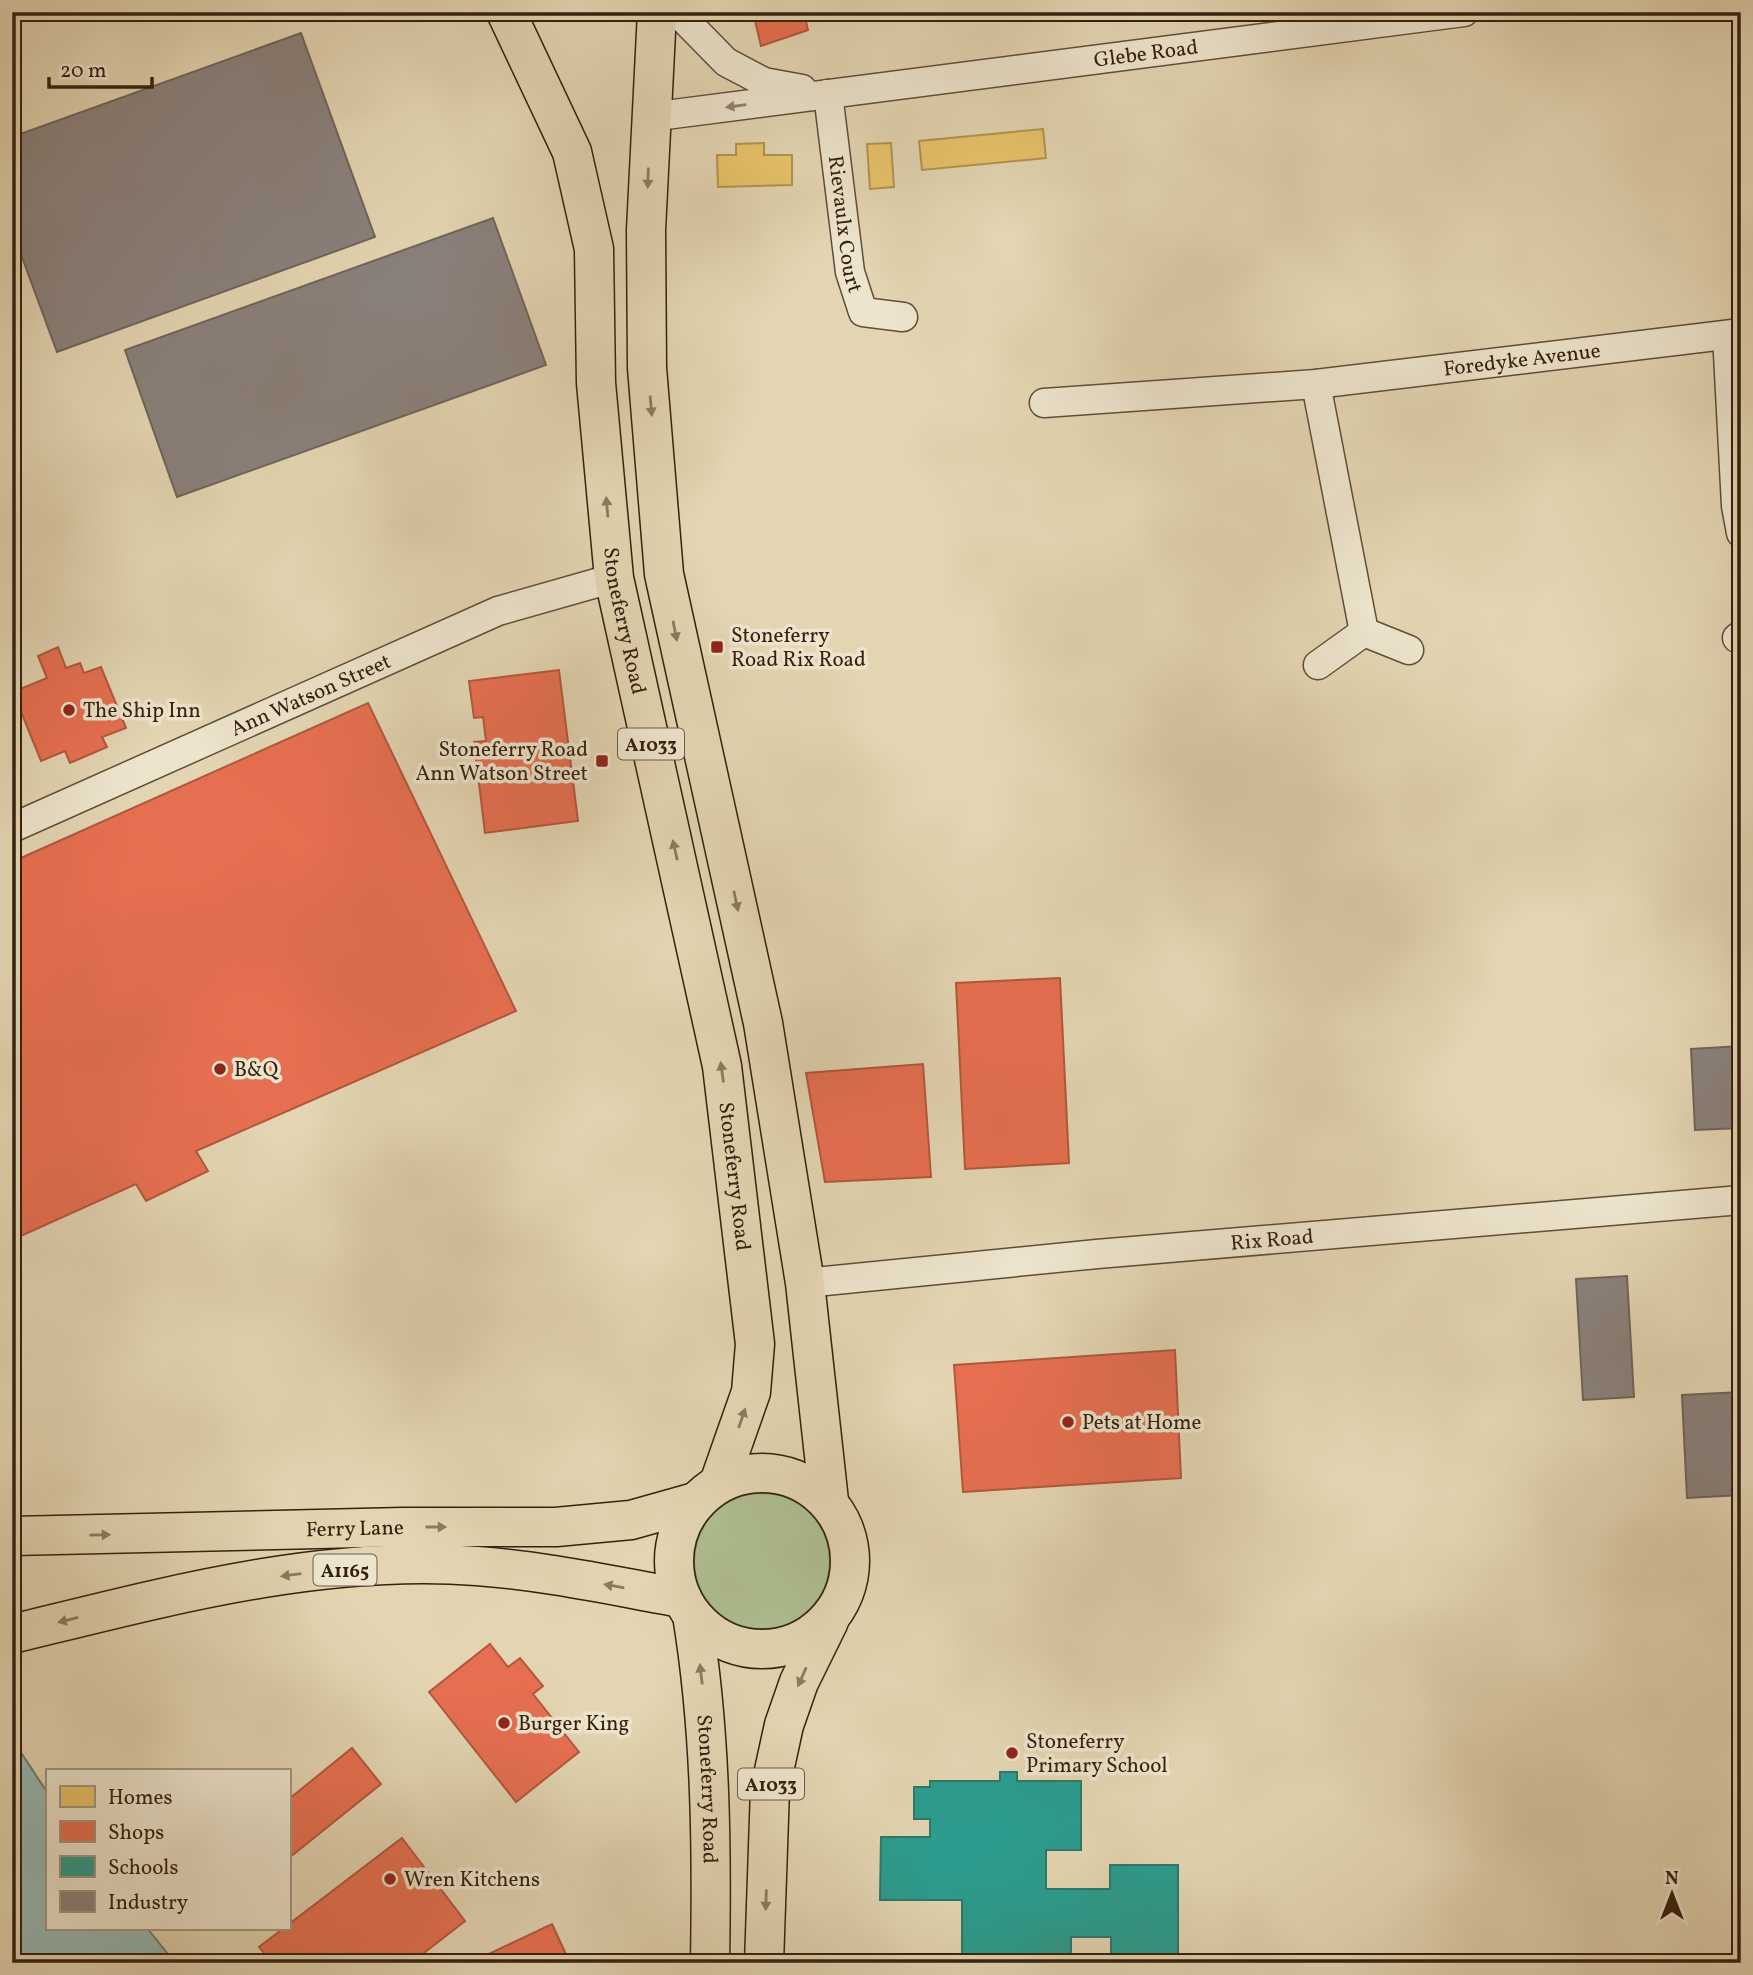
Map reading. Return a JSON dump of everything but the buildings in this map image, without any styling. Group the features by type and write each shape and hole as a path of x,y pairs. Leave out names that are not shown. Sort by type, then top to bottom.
{"main road":[{"name":"A1033","path":"505,12 511,12"},
{"name":"Stoneferry Road","path":"505,12 572,152 594,249 596,383 614,578 722,1066 755,1344 751,1392 707,1493"},
{"name":"A1033","path":"657,12 650,117 647,368 664,574 763,1023 805,1283 829,1501"},
{"path":"748,1473 778,1473 805,1483 829,1501 844,1524 851,1551 850,1574 844,1596 832,1616 812,1634 788,1646 762,1649 735,1645 711,1633 687,1606 674,1574 674,1548 682,1524 707,1493 748,1473"},
{"name":"Ferry Lane","path":"12,1536 403,1527 556,1527 631,1520 707,1493"},
{"name":"Ferry Lane","path":"12,1634 220,1583 396,1565 477,1566 687,1606"},
{"name":"Stoneferry Road","path":"687,1606 701,1673 711,1797 710,1963"},
{"name":"A1033","path":"764,1963 770,1789 784,1725 799,1682 832,1616"}],"street":[{"name":"Glebe Road","path":"677,12 726,62 764,82 828,94"},
{"name":"Glebe Road","path":"650,117 1464,12"},
{"name":"Rievaulx Court","path":"828,94 845,246 863,312 903,317"},
{"name":"Foredyke Avenue","path":"1044,403 1316,384 1734,334 1736,506 1741,533"},
{"path":"1316,384 1364,632"},
{"name":"Ann Watson Street","path":"12,828 498,611 614,578"},
{"path":"1364,632 1409,650"},
{"path":"1318,665 1364,632"},
{"name":"Rix Road","path":"805,1283 1110,1253 1741,1200"}],"green space":[{"path":"762,1493 788,1498 810,1513 825,1535 830,1561 825,1587 810,1609 788,1624 762,1629 736,1624 714,1609 699,1587 694,1561 699,1535 714,1513 736,1498"}],"water":[{"path":"12,1739 46,1790 46,1930 149,1930 175,1963 17,1963 12,1957"}],"place":[{"name":"Stoneferry Road Rix Road","path":"717,647"},
{"name":"The Ship Inn","path":"69,710"},
{"name":"Stoneferry Road Ann Watson Street","path":"602,761"},
{"name":"B&Q","path":"220,1069"},
{"name":"Pets at Home","path":"1068,1422"},
{"name":"Burger King","path":"504,1723"},
{"name":"Stoneferry Primary School","path":"1012,1753"},
{"name":"Wren Kitchens","path":"390,1879"}]}
